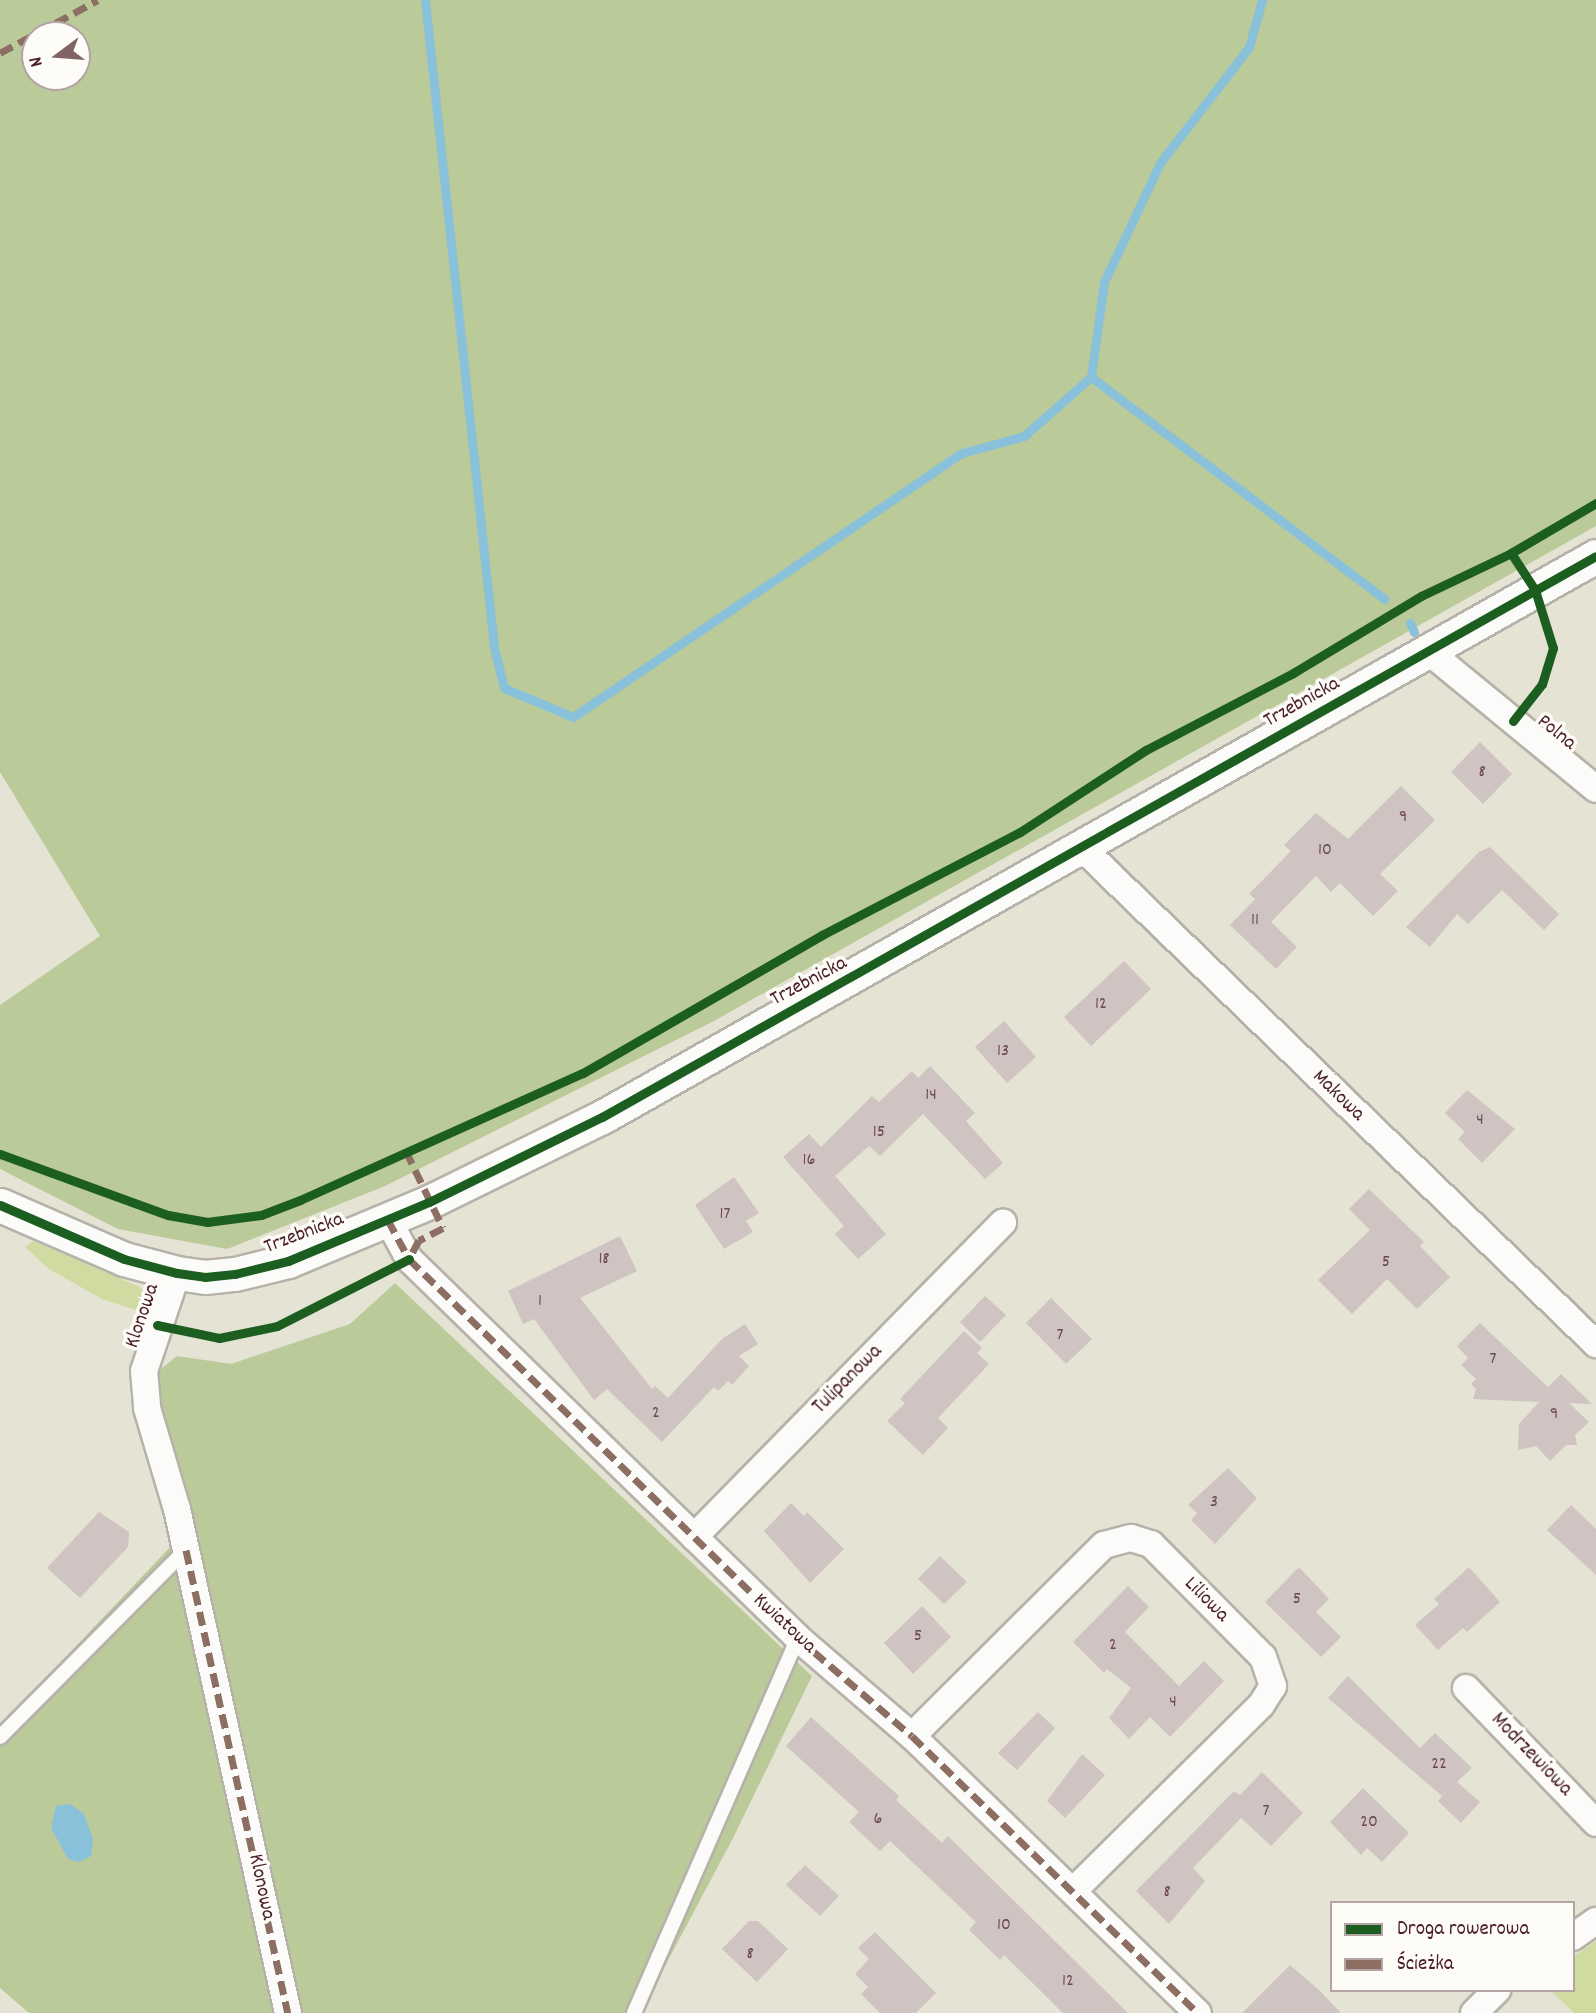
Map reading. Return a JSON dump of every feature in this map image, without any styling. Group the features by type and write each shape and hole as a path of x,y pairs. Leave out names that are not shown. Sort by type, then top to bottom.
{"street":[{"name":"Trzebnicka","path":"0,1205 124,1259 205,1278 259,1269 388,1220 602,1117 1596,556"},
{"name":"Polna","path":"1428,651 1596,789"},
{"name":"Makowa","path":"1081,847 1596,1344"},
{"name":"Kwiatowa","path":"388,1220 409,1259 798,1638 912,1736 1198,2013"},
{"name":"Tulipanowa","path":"694,1537 1003,1223"},
{"name":"Klonowa","path":"177,1273 144,1371 153,1441 177,1510 288,2013"},
{"name":"Liliowa","path":"912,1736 1104,1545 1132,1538 1151,1544 1263,1657 1273,1686 1261,1706 1073,1891"},
{"name":"Modrzewiowa","path":"1466,1688 1596,1823"},
{"path":"1575,1936 1596,1921"},
{"path":"1474,2013 1495,1992"}],"lane":[{"path":"0,1737 186,1550"},
{"path":"634,2013 798,1638"}],"green space":[{"path":"0,0 1596,0 1596,526 712,1022 385,1186 227,1249 118,1229 0,1169 0,1005 100,936 0,772"},
{"path":"34,1241 140,1287 147,1298 148,1314 102,1299 49,1269 25,1247"},
{"path":"395,1283 812,1676 733,1838 640,2013 29,2013 0,1988 0,1726 194,1522 162,1412 156,1373 177,1356 231,1364 350,1324"},
{"path":"1596,1941 1596,2013 1574,2013 1552,1992 1575,1992 1575,1956"}],"water":[{"path":"70,1804 84,1814 93,1839 91,1856 79,1862 68,1859 51,1828 56,1806"}],"building":[{"path":"1480,742 1512,774 1483,804 1451,772"},
{"path":"1401,786 1435,820 1380,874 1398,891 1373,916 1340,883 1331,892 1316,876 1271,922 1297,947 1276,969 1230,925 1255,899 1249,894 1291,851 1284,845 1316,813 1348,839"},
{"path":"1490,847 1559,914 1544,930 1502,890 1468,924 1457,914 1430,947 1406,927 1479,852"},
{"path":"1124,961 1151,989 1091,1046 1064,1017"},
{"path":"1004,1021 1036,1057 1007,1083 975,1047"},
{"path":"930,1066 975,1113 966,1121 1003,1163 985,1179 923,1114 880,1156 869,1146 835,1176 886,1234 858,1259 835,1234 844,1226 783,1157 809,1134 821,1147 872,1096 879,1102 912,1071 918,1078"},
{"path":"1467,1090 1515,1129 1482,1163 1458,1139 1465,1132 1445,1113"},
{"path":"734,1177 759,1213 746,1221 753,1232 724,1249 695,1205"},
{"path":"1369,1189 1424,1242 1420,1246 1450,1277 1417,1309 1387,1279 1352,1314 1318,1280 1370,1230 1349,1209"},
{"path":"620,1236 637,1271 580,1298 652,1389 655,1386 668,1398 722,1339 745,1324 758,1344 739,1356 749,1366 732,1385 728,1381 718,1391 714,1387 662,1442 607,1389 594,1400 534,1319 523,1324 508,1291"},
{"path":"985,1296 1006,1315 980,1342 960,1322"},
{"path":"1051,1298 1092,1339 1066,1364 1026,1323"},
{"path":"1480,1323 1548,1387 1561,1374 1592,1404 1569,1403 1589,1422 1575,1435 1577,1445 1566,1445 1550,1461 1536,1446 1518,1450 1519,1424 1539,1402 1473,1399 1476,1389 1471,1384 1476,1379 1461,1365 1468,1358 1457,1346"},
{"path":"964,1331 982,1348 977,1353 989,1364 938,1418 948,1428 923,1455 887,1421 905,1403 900,1399"},
{"path":"1228,1468 1257,1498 1215,1544 1191,1520 1197,1513 1188,1505"},
{"path":"791,1503 804,1516 807,1512 844,1549 810,1583 764,1531"},
{"path":"1571,1505 1596,1529 1596,1575 1547,1530"},
{"path":"99,1512 129,1532 128,1547 80,1598 47,1568"},
{"path":"940,1556 967,1582 944,1604 918,1579"},
{"path":"1299,1567 1329,1599 1316,1612 1341,1637 1321,1657 1265,1602"},
{"path":"1469,1567 1500,1602 1467,1632 1463,1628 1438,1650 1415,1625 1439,1604 1434,1599"},
{"path":"1128,1586 1149,1607 1125,1632 1179,1686 1204,1661 1224,1681 1170,1737 1150,1717 1129,1739 1109,1718 1131,1688 1107,1669 1104,1673 1073,1642"},
{"path":"922,1606 951,1637 913,1674 884,1643"},
{"path":"1348,1676 1420,1748 1435,1733 1472,1768 1457,1782 1480,1802 1461,1823 1438,1801 1448,1790 1442,1796 1328,1698"},
{"path":"1038,1712 1055,1728 1017,1770 998,1753"},
{"path":"811,1717 899,1796 896,1800 942,1843 948,1836 1128,2013 1063,2013 1004,1955 1000,1960 969,1930 976,1922 890,1841 880,1851 849,1822 859,1812 786,1746"},
{"path":"1082,1754 1105,1775 1065,1818 1047,1801"},
{"path":"1262,1772 1303,1813 1271,1846 1241,1818 1193,1868 1205,1881 1169,1924 1136,1891 1234,1791 1240,1795"},
{"path":"1363,1788 1409,1833 1382,1862 1367,1848 1361,1855 1330,1822"},
{"path":"805,1865 839,1896 820,1916 786,1885"},
{"path":"749,1921 758,1921 788,1949 757,1982 722,1949"},
{"path":"875,1932 936,1993 916,2013 880,2013 861,1994 868,1987 855,1974 869,1959 858,1948"},
{"path":"1290,1965 1320,1991 1341,2013 1242,2013"}],"waterway":[{"path":"425,0 494,647 504,688 573,717 962,453 1024,436 1091,377 1104,282 1160,163 1249,47 1262,0"},
{"path":"1091,377 1385,599"},
{"path":"1410,623 1414,632"}],"marked path":[{"path":"0,53 98,0"},
{"path":"406,1151 443,1228 419,1240 409,1259"},
{"path":"388,1220 409,1259 798,1638 912,1736 1198,2013"},
{"path":"186,1550 288,2013"}],"cycle path":[{"path":"0,1154 168,1215 207,1222 261,1215 300,1200 583,1073 822,935 1020,832 1146,750 1293,673 1421,596 1511,553 1596,503"},
{"path":"1511,553 1535,590 1553,648 1542,684 1513,721"},
{"path":"0,1205 124,1259 177,1273 205,1277 235,1274 288,1261 429,1202 602,1117 1596,556"},
{"path":"157,1325 219,1338 277,1326 409,1259"}]}
